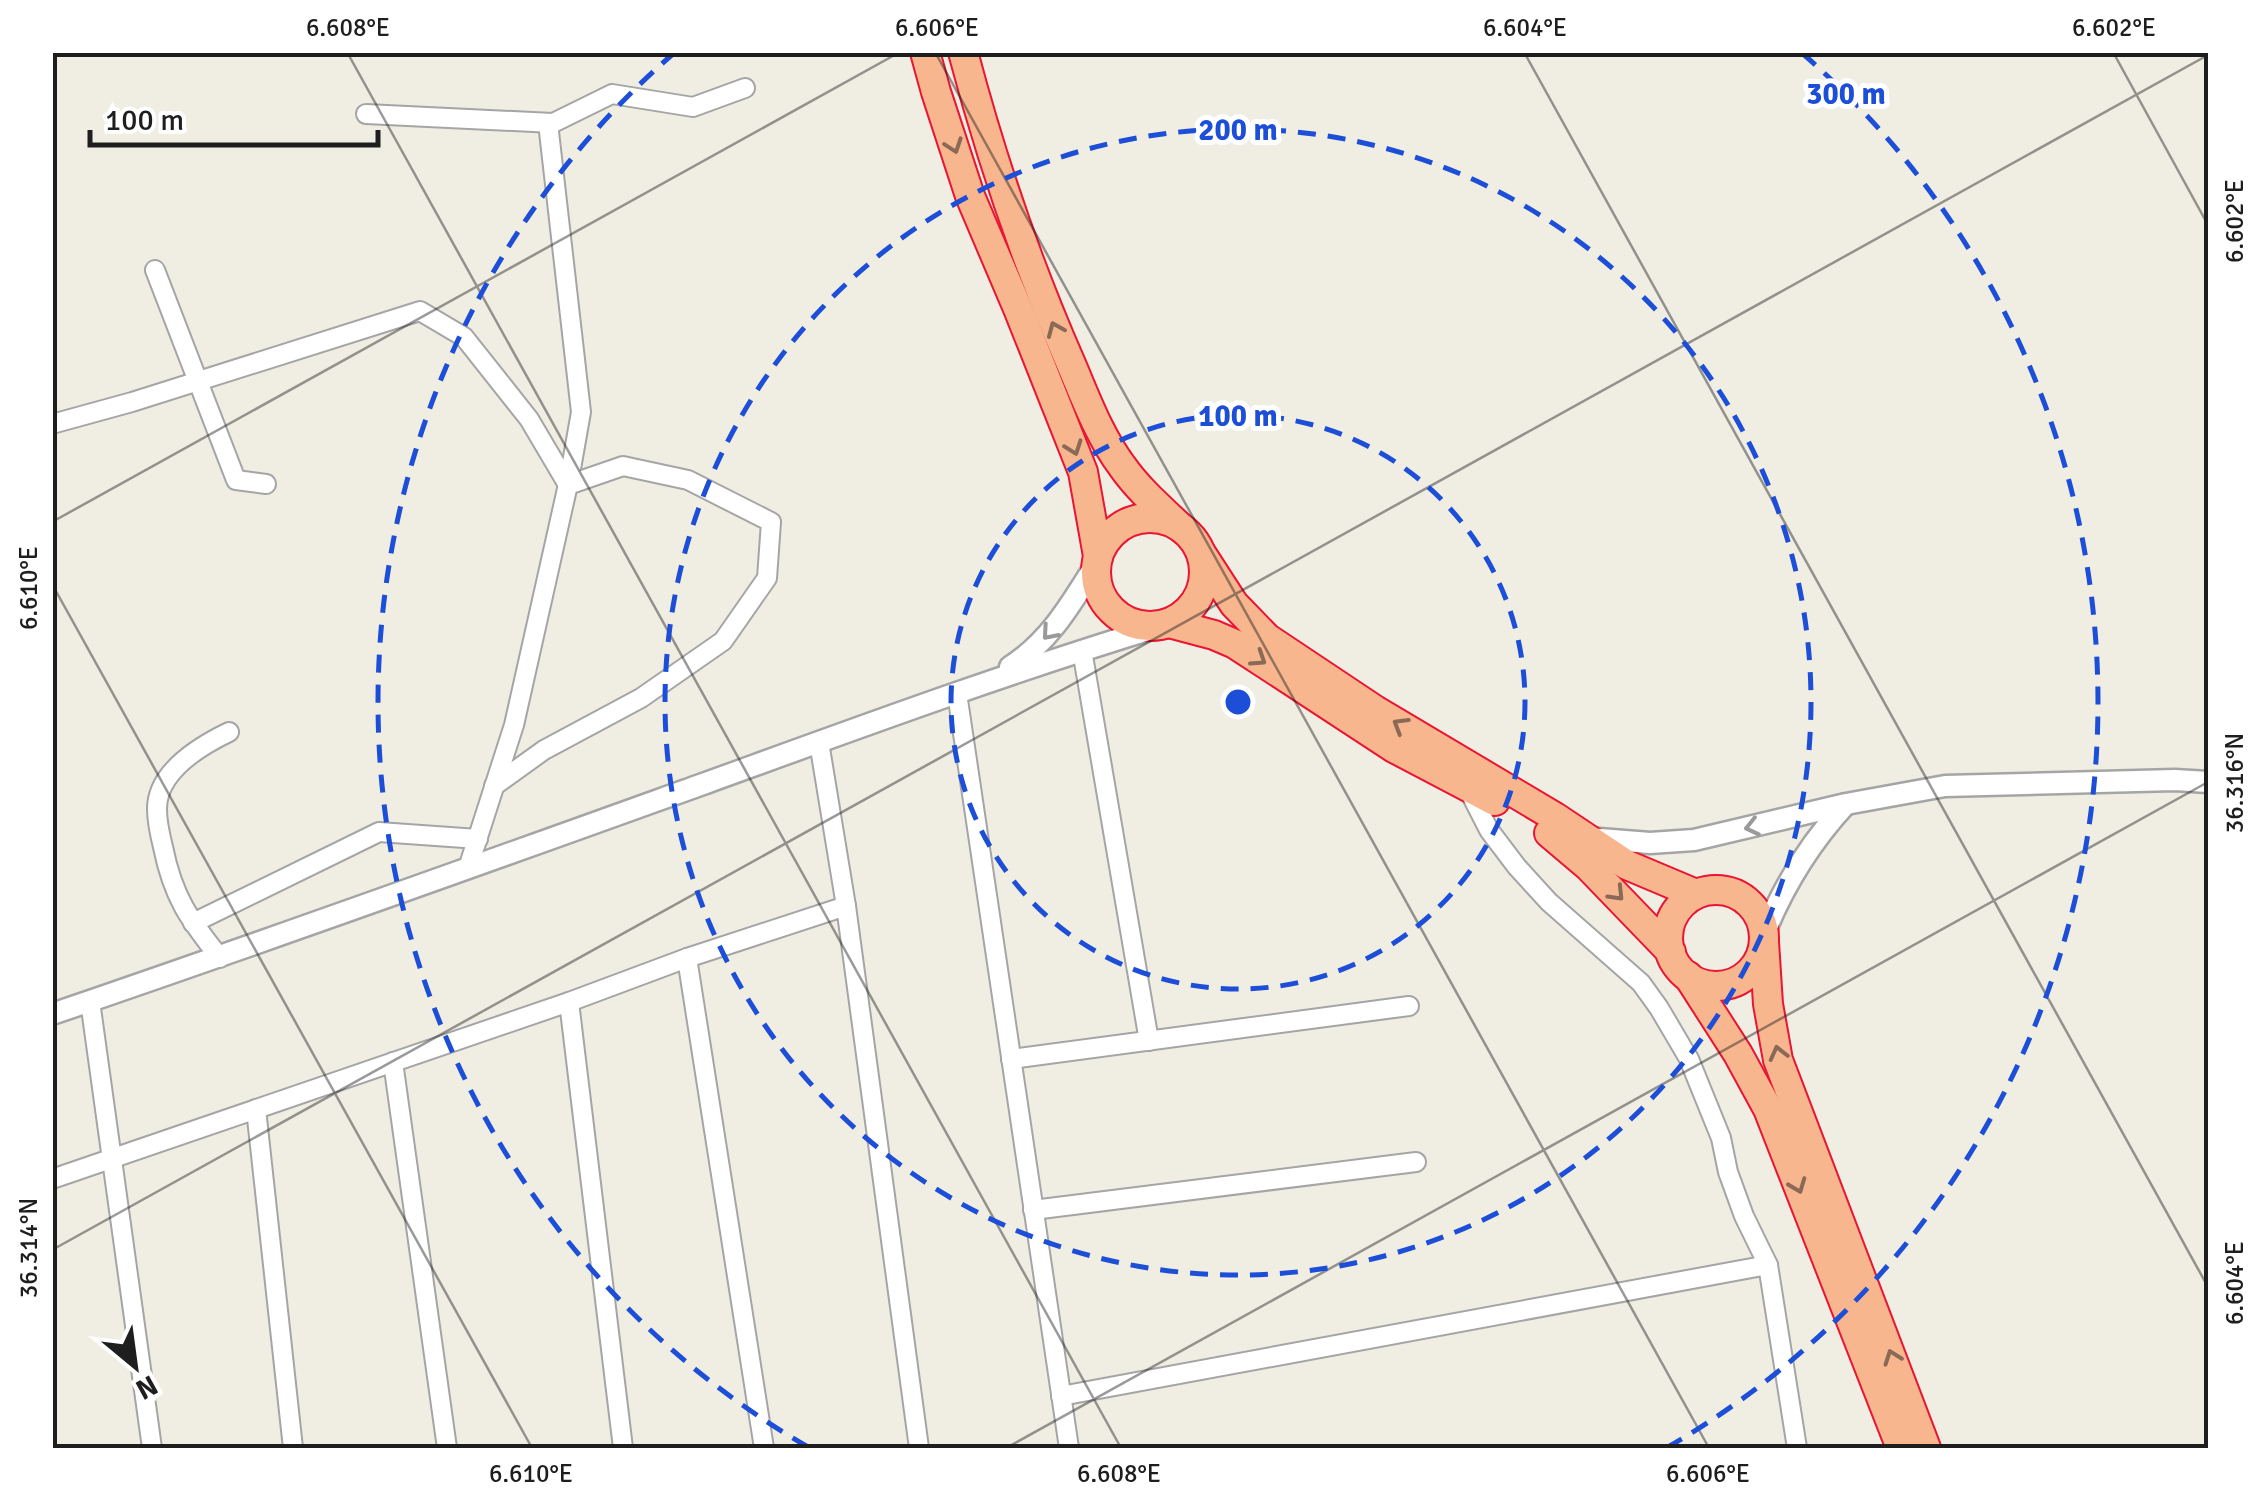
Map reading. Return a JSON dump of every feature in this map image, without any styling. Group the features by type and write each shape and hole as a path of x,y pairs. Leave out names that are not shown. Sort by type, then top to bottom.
{"highway":[{"path":"926,52 970,196 1083,472 1097,560 1096,582 1112,612 1144,626 1165,625 1214,634 1235,644 1394,748 1522,815 1569,849 1671,952"},
{"path":"963,52 1047,310 1102,436 1123,468 1193,538 1234,604 1267,638 1375,710 1556,817 1627,865 1696,894"},
{"path":"1097,560 1106,541 1132,521 1165,520 1180,527"},
{"path":"1165,625 1182,617 1200,595 1204,581 1201,553"},
{"path":"1901,1448 1768,1109 1738,1054 1688,976 1674,961 1668,938 1670,925 1676,912 1696,894 1711,890 1740,896 1760,919 1778,1060 1926,1448"},
{"path":"1688,976 1715,986 1742,978 1761,956 1764,938"}],"street":[{"path":"366,114 553,123 612,94 693,107 745,88"},
{"path":"468,868 514,725 568,485 580,412 548,122"},
{"path":"154,270 236,480 266,484"},
{"path":"52,424 420,311 464,337 530,419 568,485"},
{"path":"494,786 544,750 641,698 724,641 767,578 770,522 688,480 624,466 568,485"},
{"path":"983,685 1048,636 1097,560"},
{"path":"52,1014 220,958 957,693 1165,625"},
{"path":"1082,650 1149,1041"},
{"path":"957,693 1069,1448"},
{"path":"220,958 173,888 157,808 159,796 175,770 202,745 229,732"},
{"path":"819,742 846,906 919,1448"},
{"path":"1584,837 1650,843 1694,840 1913,790 1971,784 2208,782"},
{"path":"1467,786 1489,830 1517,867 1549,902 1641,983 1689,1060 1721,1138 1744,1216 1768,1265 1797,1448"},
{"path":"1764,938 1798,864 1846,804"},
{"path":"193,923 379,832 478,839"},
{"path":"52,1180 846,906"},
{"path":"688,958 764,1448"},
{"path":"90,1001 152,1448"},
{"path":"568,1002 624,1448"},
{"path":"1011,1059 1409,1006"},
{"path":"394,1062 446,1448"},
{"path":"256,1110 293,1448"},
{"path":"1034,1210 1416,1162"},
{"path":"1061,1396 1768,1265"}]}
